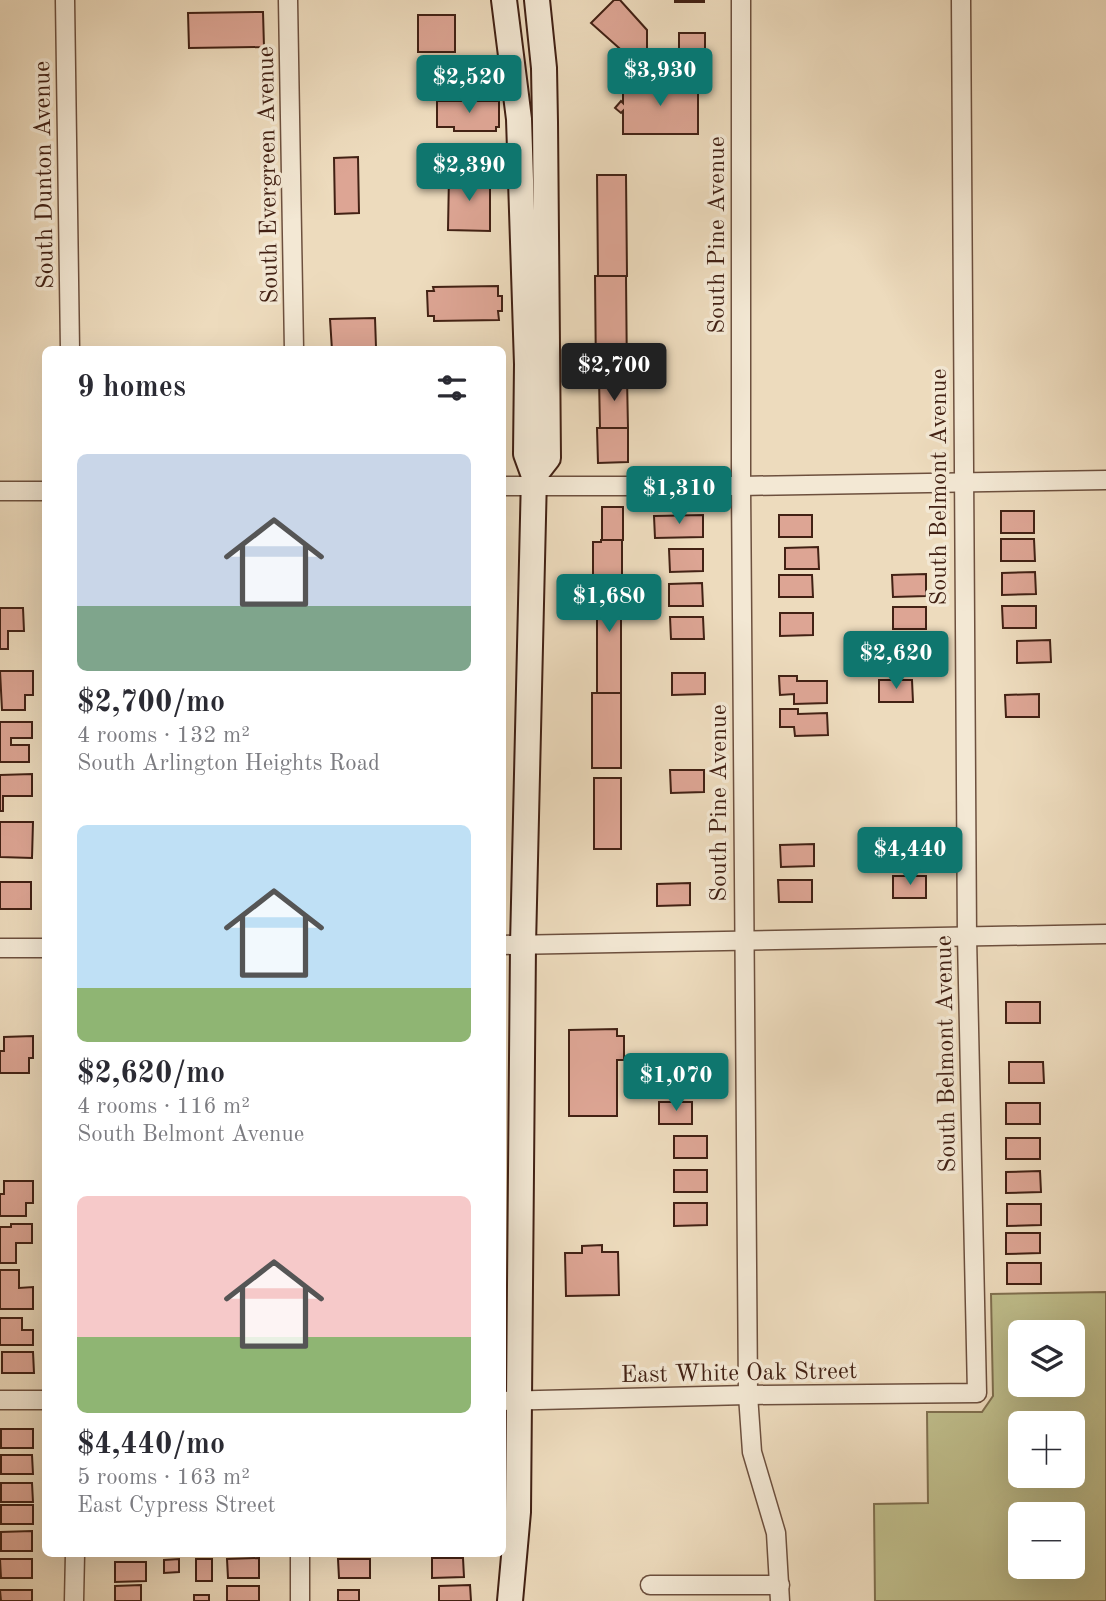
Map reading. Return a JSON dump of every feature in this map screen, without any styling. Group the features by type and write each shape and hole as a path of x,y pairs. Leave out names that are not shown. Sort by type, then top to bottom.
{"main road":[{"path":"504,0 519,119 527,364 526,454 534,481 513,945 510,1401 519,1512 510,1601"},
{"path":"534,481 548,458 544,68 537,0"}],"street":[{"name":"South Dunton Avenue","path":"65,0 70,346"},
{"name":"South Evergreen Avenue","path":"289,0 294,346"},
{"name":"South Pine Avenue","path":"741,0 740,486 748,1395 752,1452 776,1533 780,1593"},
{"name":"South Belmont Avenue","path":"961,0 967,937 977,1393"},
{"path":"506,485 534,481 740,486 1106,480"},
{"path":"0,491 42,491"},
{"path":"513,945 1106,934"},
{"path":"0,948 42,948"},
{"name":"East White Oak Street","path":"510,1401 977,1393"},
{"path":"0,1400 42,1400"},
{"path":"74,1601 75,1557"},
{"path":"300,1557 300,1601"},
{"path":"650,1585 780,1593"}],"shaded area":[{"path":"1106,1292 1106,1601 875,1601 874,1504 928,1503 927,1412 982,1412 993,1396 991,1294"}],"building":[{"path":"614,0 620,0 647,30 647,56 628,56 591,23"},
{"path":"704,0 704,2 675,2"},
{"path":"263,12 264,47 189,48 188,13"},
{"path":"418,15 455,15 455,52 418,52"},
{"path":"679,33 705,33 705,56 679,56"},
{"path":"623,82 698,82 698,134 623,134 623,111 621,113 615,108 621,101 623,103"},
{"path":"437,101 499,101 499,127 496,127 496,131 454,131 454,127 437,127"},
{"path":"358,157 359,213 335,214 334,158"},
{"path":"449,175 490,175 490,231 448,230"},
{"path":"597,175 626,175 627,276 598,276"},
{"path":"595,276 626,276 627,378 596,378"},
{"path":"498,286 498,296 502,296 502,311 498,311 499,320 434,321 434,316 428,316 427,291 434,291 433,287"},
{"path":"375,318 376,346 332,346 330,319"},
{"path":"599,378 627,378 628,428 600,428"},
{"path":"597,428 628,428 628,462 598,463"},
{"path":"602,507 623,507 623,540 602,540"},
{"path":"1001,511 1034,511 1034,533 1001,533"},
{"path":"703,515 703,537 655,538 654,516"},
{"path":"779,515 812,515 812,537 779,537"},
{"path":"1001,539 1034,539 1035,561 1001,561"},
{"path":"622,540 622,575 593,575 593,542"},
{"path":"818,547 819,569 785,569 785,548"},
{"path":"669,549 703,549 703,571 670,572"},
{"path":"1035,572 1036,594 1002,595 1002,573"},
{"path":"926,574 926,596 893,597 892,575"},
{"path":"597,575 621,575 621,693 597,693"},
{"path":"779,575 812,575 813,597 779,597"},
{"path":"702,583 703,606 669,606 669,584"},
{"path":"1002,606 1036,606 1036,628 1003,628"},
{"path":"893,607 926,607 926,629 893,629"},
{"path":"0,608 23,608 24,631 8,631 8,649 0,649"},
{"path":"780,613 813,613 813,635 780,636"},
{"path":"670,617 703,617 704,639 671,639"},
{"path":"927,640 927,662 894,663 893,641"},
{"path":"1050,640 1051,662 1017,663 1017,641"},
{"path":"0,671 33,671 33,695 25,695 25,710 2,710"},
{"path":"672,673 705,673 705,694 672,695"},
{"path":"779,676 797,676 797,681 827,681 827,703 794,704 794,694 780,695"},
{"path":"879,680 912,680 913,702 879,702"},
{"path":"592,693 621,693 621,768 592,768"},
{"path":"1039,694 1039,717 1006,717 1005,695"},
{"path":"780,709 798,709 798,714 827,713 828,735 795,736 794,727 780,727"},
{"path":"0,722 32,722 32,738 11,738 11,745 29,745 29,762 0,762"},
{"path":"670,770 704,770 704,792 671,793"},
{"path":"32,774 32,796 3,796 3,811 0,811 0,775"},
{"path":"594,778 621,778 621,849 594,849"},
{"path":"0,822 33,822 32,858 0,857"},
{"path":"814,844 814,866 781,867 780,845"},
{"path":"885,845 918,845 919,867 885,867"},
{"path":"893,876 926,876 926,898 893,898"},
{"path":"778,880 812,880 812,902 779,902"},
{"path":"0,882 31,882 31,909 0,909"},
{"path":"690,883 690,905 657,906 657,884"},
{"path":"1006,1002 1040,1002 1040,1023 1006,1023"},
{"path":"617,1029 617,1036 624,1036 624,1060 617,1060 617,1116 569,1116 569,1030"},
{"path":"33,1036 33,1058 29,1058 29,1073 0,1073 0,1051 4,1051 4,1037"},
{"path":"1009,1062 1043,1062 1044,1083 1009,1083"},
{"path":"707,1070 707,1092 674,1093 674,1071"},
{"path":"659,1102 692,1102 692,1124 659,1124"},
{"path":"1006,1103 1040,1103 1040,1124 1006,1124"},
{"path":"674,1136 707,1136 707,1158 674,1158"},
{"path":"1006,1138 1040,1138 1040,1159 1006,1159"},
{"path":"674,1170 707,1170 707,1192 674,1192"},
{"path":"1040,1171 1041,1192 1006,1193 1006,1172"},
{"path":"4,1181 33,1181 33,1203 26,1203 26,1216 0,1216 0,1194 4,1194"},
{"path":"674,1203 707,1203 707,1225 674,1226"},
{"path":"1007,1204 1041,1204 1041,1225 1007,1226"},
{"path":"11,1224 32,1224 32,1243 16,1243 16,1263 0,1263 0,1227 11,1227"},
{"path":"1006,1233 1040,1233 1040,1253 1006,1254"},
{"path":"602,1245 602,1252 618,1252 619,1295 566,1296 565,1253 582,1253 582,1246"},
{"path":"1007,1263 1041,1263 1041,1284 1007,1284"},
{"path":"0,1270 19,1270 19,1288 33,1287 33,1309 0,1309"},
{"path":"0,1318 22,1318 22,1330 33,1330 33,1345 0,1345"},
{"path":"2,1352 33,1352 34,1373 2,1373"},
{"path":"1,1429 33,1429 33,1448 1,1448"},
{"path":"1,1455 32,1455 33,1474 1,1474"},
{"path":"1,1483 32,1483 33,1502 1,1502"},
{"path":"1,1505 33,1505 33,1524 1,1524"},
{"path":"32,1531 32,1551 1,1551 1,1532"},
{"path":"259,1558 259,1578 228,1578 227,1559"},
{"path":"432,1558 463,1558 464,1577 432,1578"},
{"path":"0,1559 32,1559 32,1578 1,1578"},
{"path":"179,1559 179,1572 164,1573 164,1560"},
{"path":"196,1559 212,1559 212,1581 196,1581"},
{"path":"338,1559 370,1559 370,1578 339,1578"},
{"path":"115,1562 146,1562 146,1581 115,1582"},
{"path":"141,1585 141,1601 115,1601 115,1586"},
{"path":"470,1585 471,1601 439,1601 439,1586"},
{"path":"227,1586 259,1586 259,1601 227,1601"},
{"path":"0,1590 32,1590 32,1601 1,1601"},
{"path":"338,1590 359,1590 359,1601 338,1601"},
{"path":"194,1595 209,1595 209,1601 194,1601"}]}
